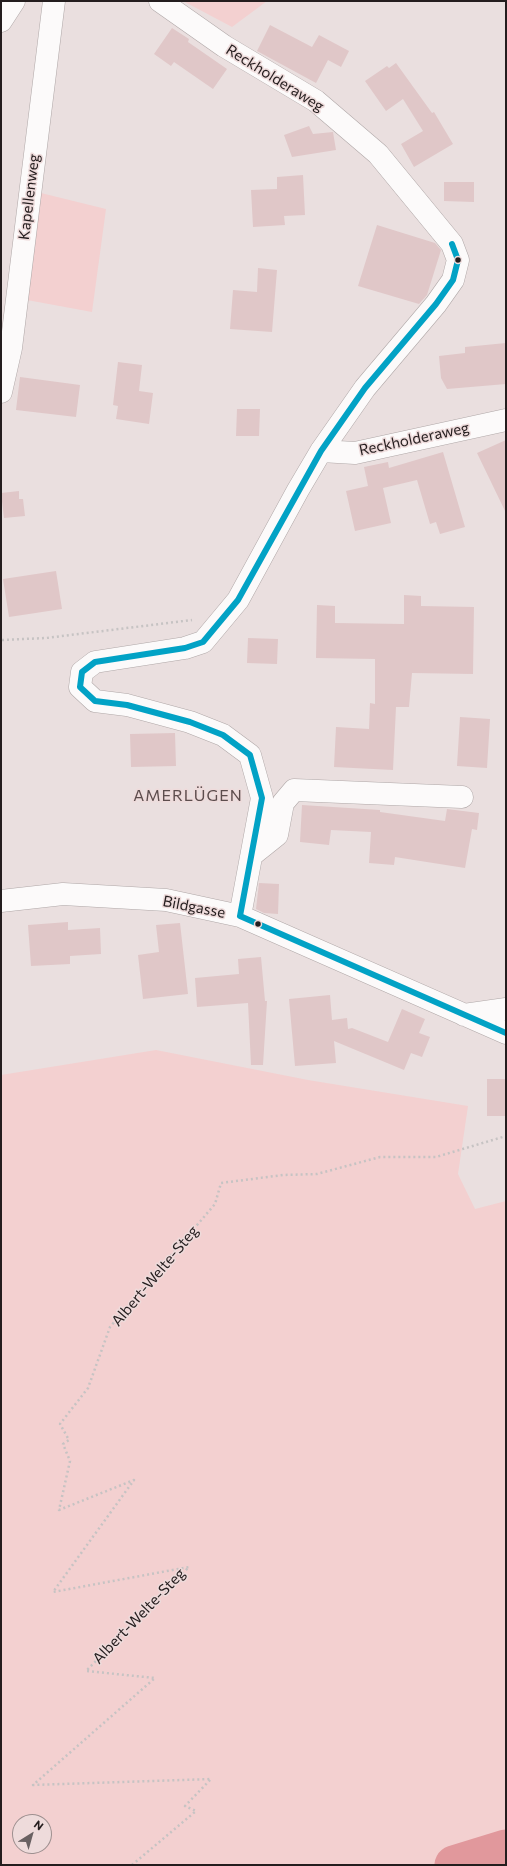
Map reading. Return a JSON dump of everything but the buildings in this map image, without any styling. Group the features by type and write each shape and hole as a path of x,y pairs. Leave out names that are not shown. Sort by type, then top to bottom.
{"street":[{"path":"1,21 14,1"},
{"name":"Kapellenweg","path":"1,392 11,348 54,1"},
{"name":"Reckholderaweg","path":"160,1 224,46 316,101 378,154 452,244 458,260 453,280 436,304 365,388 321,451 238,600 223,616 203,642 185,648 95,662 82,672 80,687 95,701 127,705 190,722 223,735 250,755 262,798 240,916"},
{"name":"Reckholderaweg","path":"321,451 355,453 506,420"},
{"path":"252,855 277,835 283,803 294,790 462,797"},
{"name":"Bildgasse","path":"1,901 63,894 166,900 240,916 506,1034"},
{"path":"464,1015 498,1010 506,991"}],"path":[{"path":"2,640 46,638 223,616"},
{"name":"Albert-Welte-Steg","path":"132,1865 196,1811 184,1806 211,1779 33,1785 155,1678 86,1671 188,1567 53,1592 134,1480 59,1510 70,1461 64,1444 69,1440 60,1424 88,1388 110,1327 215,1204 221,1183 283,1175 317,1174 380,1158 436,1157 506,1136"}],"shaded area":[{"path":"183,1 267,1 232,27"},
{"path":"41,193 106,209 92,312 27,300"},
{"path":"156,1050 308,1080 468,1106 458,1174 475,1209 506,1201 506,1865 1,1865 1,1075"}],"waterway":[{"path":"454,1865 506,1849"}],"transit line":[{"path":"240,916 262,798 250,755 223,735 190,722 127,705 95,701 80,687 82,672 95,662 185,648 203,642 238,600 321,451 365,388 436,304 453,280 458,260 452,244"},
{"path":"240,916 506,1033"}],"district":[{"name":"AMERLÜGEN","path":"188,796"}]}
